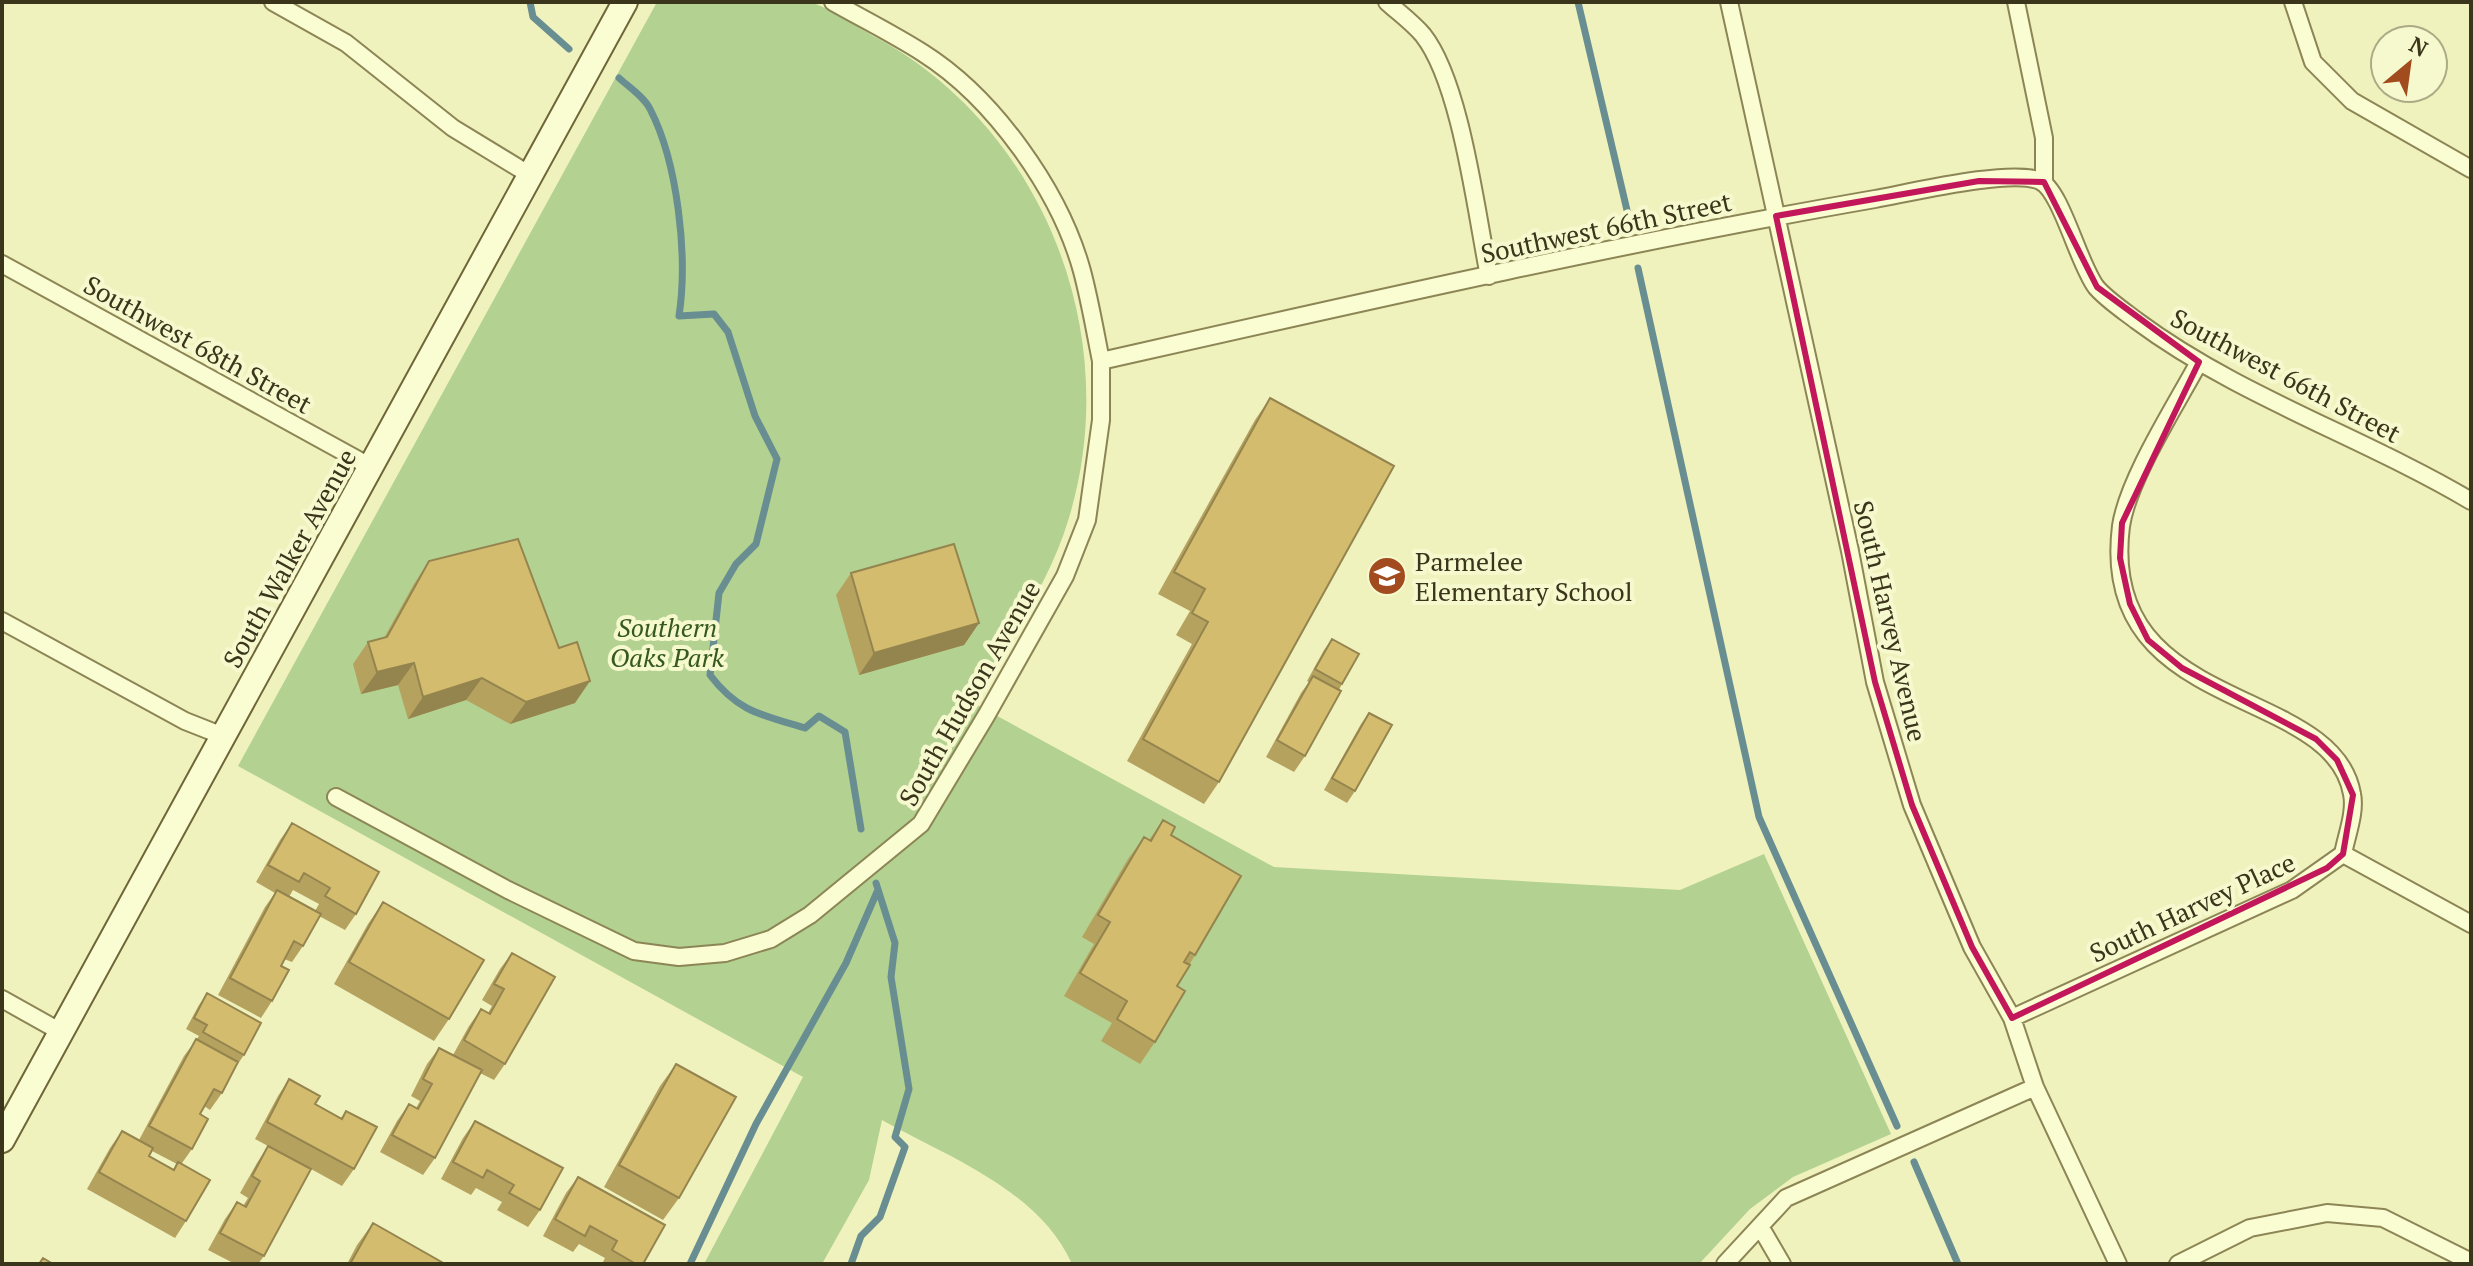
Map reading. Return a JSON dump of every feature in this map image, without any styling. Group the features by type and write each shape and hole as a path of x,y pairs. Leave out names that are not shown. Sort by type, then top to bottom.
{"main road":[{"name":"South Walker Avenue","path":"2,1140 625,2"}],"street":[{"path":"273,2 346,43 453,128 530,175"},
{"path":"833,2 926,54 983,102 1023,152 1063,222 1077,257 1101,361"},
{"path":"1387,2 1422,34 1440,63 1451,94 1489,276"},
{"name":"South Harvey Avenue","path":"1729,2 1850,551 1875,682 1912,805 1972,947 2012,1018 2035,1087 2118,1264"},
{"path":"2016,2 2044,138 2044,182"},
{"path":"2293,2 2313,62 2352,101 2471,169"},
{"name":"Southwest 66th Street","path":"1101,361 1776,216 1979,181 2025,177 2044,182 2059,202 2073,245 2097,287 2137,321 2199,362 2471,501"},
{"name":"Southwest 68th Street","path":"2,264 371,467"},
{"name":"South Hudson Avenue","path":"336,797 508,890 634,951 679,957 710,955 771,939 810,915 921,824 986,716 1065,576 1087,520 1101,420 1101,361"},
{"path":"2199,362 2139,475 2122,523 2120,558 2130,604 2148,640 2182,668 2316,739 2337,760 2353,795 2343,854 2471,924"},
{"path":"2,621 185,721 223,736"},
{"name":"South Harvey Place","path":"2012,1018 2292,890 2343,854"},
{"path":"2,999 61,1032"},
{"path":"1725,1264 1786,1198 2035,1087"},
{"path":"2178,1264 2250,1228 2327,1213 2383,1218 2471,1262"},
{"path":"1761,1228 1782,1264"}],"highlighted area":[{"path":"1979,181 2044,182 2097,287 2199,362 2122,523 2120,558 2130,604 2148,640 2182,668 2316,739 2337,760 2353,795 2343,854 2327,868 2012,1018 1972,947 1912,805 1875,682 1776,216"}],"green space":[{"name":"Southern Oaks Park","path":"657,2 808,2 834,12 877,38 936,78 986,127 1027,183 1057,246 1077,312 1086,382 1083,452 1068,521 1049,569 977,705 1274,867 1680,890 1764,854 1891,1134 1793,1177 1750,1209 1699,1264 1072,1264 1057,1238 1038,1215 1015,1196 962,1162 882,1120 869,1180 822,1264 704,1264 803,1077 238,766"}],"building":[{"path":"1270,398 1394,466 1219,782 1143,739 1208,622 1192,613 1205,589 1174,572"},
{"path":"518,539 559,648 577,642 590,681 526,702 482,678 423,697 414,663 377,672 368,642 387,637 429,561"},
{"path":"954,544 979,623 874,653 851,573"},
{"path":"1332,639 1359,654 1342,684 1315,669"},
{"path":"1313,676 1341,691 1305,756 1277,740"},
{"path":"1369,713 1392,725 1355,791 1332,778"},
{"path":"1163,820 1175,827 1171,835 1241,876 1195,955 1190,952 1184,962 1190,965 1177,986 1185,991 1155,1042 1117,1019 1127,1001 1080,973 1110,922 1098,915 1144,837 1151,841"},
{"path":"292,823 379,872 356,914 325,896 330,888 304,873 299,882 268,865"},
{"path":"277,890 321,914 303,946 294,941 281,966 289,970 272,1001 230,978"},
{"path":"383,902 484,960 449,1019 349,962"},
{"path":"512,953 555,977 505,1064 464,1040 481,1009 490,1014 504,989 494,984"},
{"path":"207,993 261,1023 244,1055 203,1032 207,1025 194,1018"},
{"path":"196,1039 238,1062 222,1093 214,1089 200,1114 208,1119 192,1149 149,1126"},
{"path":"439,1048 482,1070 435,1158 392,1135 409,1104 418,1109 432,1084 423,1079"},
{"path":"676,1064 736,1097 679,1198 619,1165"},
{"path":"289,1079 320,1096 315,1104 342,1119 346,1111 377,1127 354,1169 267,1122"},
{"path":"475,1121 563,1168 540,1210 509,1193 514,1185 487,1170 483,1178 453,1162"},
{"path":"122,1131 153,1148 149,1156 174,1170 178,1162 210,1180 186,1221 99,1172"},
{"path":"268,1146 311,1169 264,1256 220,1233 237,1202 246,1207 260,1181 252,1176"},
{"path":"578,1177 665,1225 643,1264 636,1264 612,1250 617,1241 590,1226 585,1236 555,1219"},
{"path":"373,1223 445,1264 350,1264"},
{"path":"43,1258 53,1264 39,1264"}],"waterway":[{"path":"530,2 533,17 569,49"},
{"path":"1578,2 1630,223"},
{"path":"619,78 647,105 668,156 681,239 679,316 714,314 728,332 755,416 777,459 756,544 736,564 719,593 710,675 731,697 752,710 805,728 819,716 845,732 861,829"},
{"path":"1638,268 1759,817 1897,1126"},
{"path":"851,1264 861,1236 880,1217 905,1147 895,1137 909,1089 891,977 895,943 876,883"},
{"path":"690,1264 756,1124 846,963 877,892"},
{"path":"1914,1162 1958,1264"}],"place":[{"name":"Parmelee Elementary School","path":"1387,576"}]}
